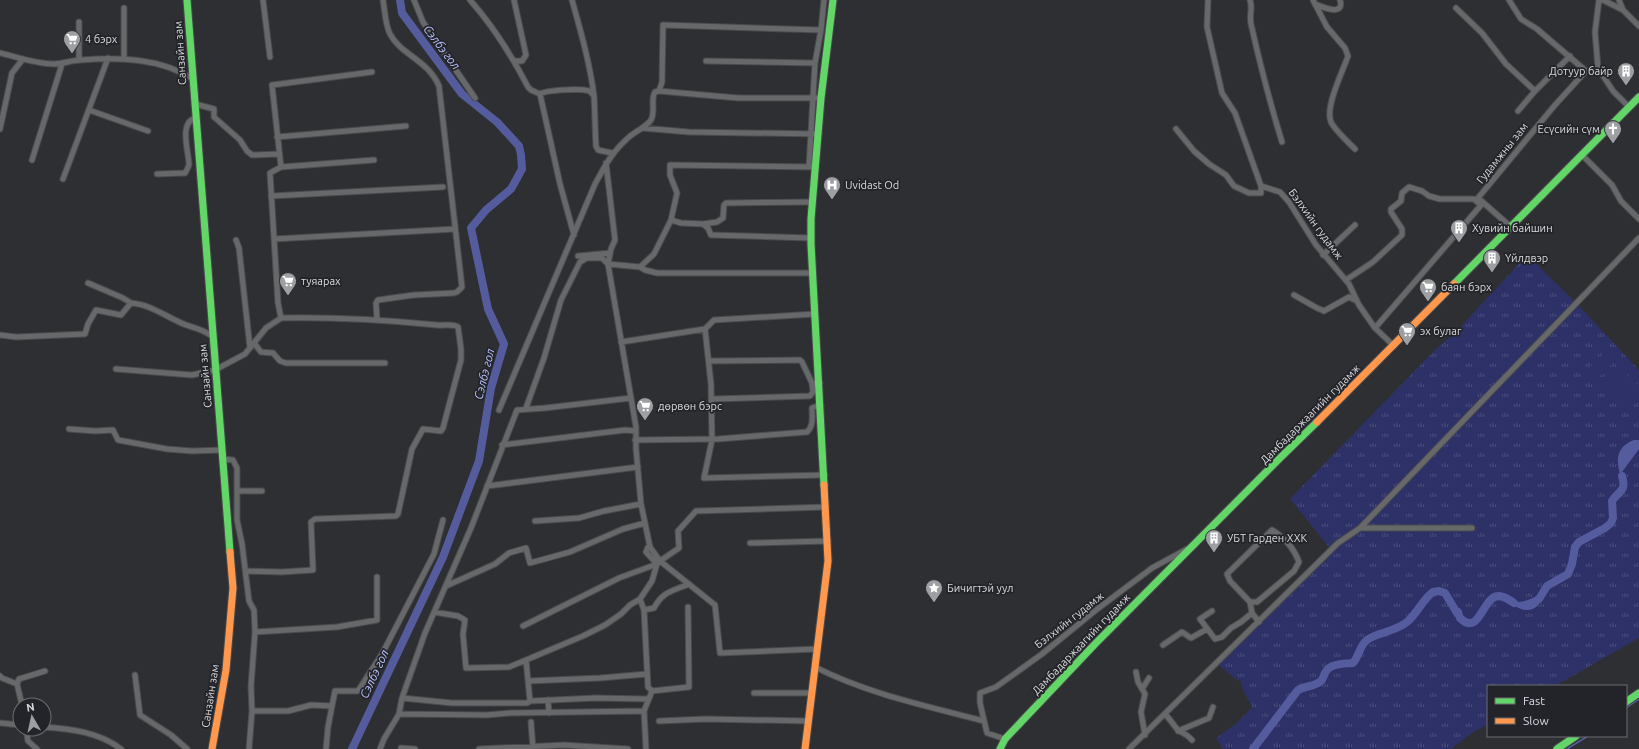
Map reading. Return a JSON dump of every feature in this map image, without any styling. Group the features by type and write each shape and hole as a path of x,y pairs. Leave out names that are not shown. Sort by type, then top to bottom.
{"main road":[{"name":"Санзайн зам","path":"187,0 212,336 233,588 226,670 212,749"},
{"path":"805,749 828,561 821,405 816,383 816,314 811,238 812,167 819,134 821,98 833,0"},
{"name":"Дамбадаржаагийн гудамж","path":"1000,749 1005,739 1095,644 1394,346 1639,97"},
{"path":"1627,701 1639,693"},
{"path":"1557,749 1575,737"}],"street":[{"path":"263,0 270,57"},
{"path":"377,320 376,303 378,300 414,295 454,293 462,287 439,86 430,70 398,44 391,35 387,26 383,0"},
{"path":"414,0 422,22 475,98"},
{"path":"470,0 482,14 515,61 530,90 540,94 546,92 583,90 591,92 594,95"},
{"path":"514,0 526,55 522,61 515,61"},
{"path":"572,0 582,34 594,95 596,146 598,150 612,153"},
{"path":"640,267 654,254 671,220 677,193 670,175 670,165 812,167 810,134 815,64 821,30 824,0"},
{"path":"1176,129 1185,141 1209,164 1226,175 1234,186 1249,193 1261,193 1261,186 1235,113 1222,93 1207,27 1208,0"},
{"path":"1250,0 1252,6 1251,21 1268,99 1282,142"},
{"path":"1314,2 1331,10 1335,10 1340,8 1342,4 1340,0"},
{"path":"1510,0 1521,19 1570,56 1586,71 1598,68"},
{"path":"1599,0 1595,32 1598,68 1613,91 1629,107"},
{"path":"1603,0 1623,10 1639,26"},
{"path":"1622,1 1623,10"},
{"path":"1314,2 1327,27 1345,48 1348,56 1336,88 1330,112 1331,123 1355,149"},
{"path":"124,8 124,59"},
{"path":"1456,8 1482,33 1506,64 1535,91"},
{"path":"79,22 79,60"},
{"path":"659,91 662,82 663,25 821,30"},
{"path":"0,53 52,64 62,64 79,60 108,58 124,59 160,64 178,70 193,79"},
{"path":"1518,111 1535,91 1570,56"},
{"path":"63,179 108,58"},
{"path":"0,129 12,73 23,59"},
{"path":"706,61 815,64"},
{"path":"32,160 62,64"},
{"name":"Гудамжны зам","path":"1482,204 1478,198 1555,105 1586,71"},
{"path":"281,167 272,85 372,72"},
{"path":"499,410 574,235 594,184 612,153 631,135 651,120 653,114 654,92 659,91 738,98 821,98"},
{"path":"540,94 560,184 574,235"},
{"path":"195,104 214,109 214,117 240,140 247,151 252,155 279,154"},
{"path":"89,110 148,131"},
{"path":"157,174 185,173 189,167 186,134 187,124 192,119 196,118"},
{"path":"277,137 406,126"},
{"path":"642,128 690,132 819,134"},
{"path":"1582,155 1612,186 1621,201 1639,219"},
{"path":"281,318 278,303 270,173 281,167 374,160"},
{"path":"606,163 615,240 609,258 636,431 635,440 641,504 650,547 648,547 646,552 690,584 715,605 720,653 817,649"},
{"name":"Бэлхийн гудамж","path":"1261,186 1280,192 1289,202 1298,219 1323,255 1346,280 1357,301 1375,328 1394,346"},
{"path":"271,196 443,187"},
{"path":"1346,280 1373,262 1402,235 1402,229 1391,212 1392,209 1401,201 1402,193 1408,187 1440,199 1474,199 1511,227"},
{"path":"671,220 681,223 703,224 718,222 723,218 724,205 726,203 812,202"},
{"path":"1375,328 1482,204"},
{"path":"703,224 708,228 711,235 811,238"},
{"path":"1323,255 1355,225"},
{"path":"274,239 455,229"},
{"path":"1129,749 1145,735 1215,663 1338,544 1360,528 1639,238"},
{"path":"236,240 239,248 250,348"},
{"path":"578,256 609,258 657,273 813,273"},
{"path":"526,408 544,358 561,300 575,270 580,262 587,258 609,258"},
{"path":"88,283 123,298 131,304 140,304 186,325 203,329 212,336"},
{"path":"1294,295 1324,311 1349,297 1357,301"},
{"path":"0,335 16,337 86,334 88,324 96,310 121,316 131,304"},
{"path":"621,342 705,329 714,320 816,314"},
{"path":"116,369 192,375 215,370 245,354 266,328 281,318 377,320 443,326 456,325 458,327 461,349 460,360 443,428 441,431 426,429 420,432 412,449 396,516 315,519 311,522 313,570 282,572 246,571"},
{"path":"705,329 712,399 712,440 704,478 824,475"},
{"path":"254,343 261,352 273,353 280,361 286,363 386,363"},
{"path":"709,361 800,360 816,383 810,396 712,399"},
{"path":"380,749 384,739 399,714 402,698 434,612 471,528 516,412 520,409 526,408 545,408 631,398"},
{"path":"635,440 712,440 808,432 812,427 812,408 821,405"},
{"path":"69,429 95,431 113,430 118,440 161,448 192,451 222,450"},
{"path":"502,445 625,430 636,431"},
{"path":"223,459 235,461 237,468 237,520 246,571 249,601 254,610 255,632 251,686 252,711 249,749"},
{"path":"487,486 638,468"},
{"path":"237,491 262,491"},
{"path":"535,521 579,518 604,511 641,504"},
{"path":"523,626 619,578 658,562 679,548 678,531 696,511 826,507"},
{"path":"326,749 335,691 358,691 382,654 434,554 443,520"},
{"path":"446,586 490,566 509,554 522,549 526,548 530,563 570,552 623,529 645,523"},
{"path":"1360,528 1472,528"},
{"path":"1250,602 1257,602 1294,571 1299,562 1296,552 1288,542 1272,530 1227,574 1230,581 1250,602 1252,613 1259,622"},
{"path":"750,542 828,542"},
{"name":"Бэлхийн гудамж","path":"1005,739 987,733 980,703 980,693 996,687 1042,654 1096,610 1152,568 1193,546"},
{"path":"434,612 458,616 465,620 462,634 466,668 510,667 583,636 605,625 621,614 630,605 640,600 652,581 658,562"},
{"path":"255,632 338,627 377,620 377,577"},
{"path":"644,610 654,608 660,598 668,592 690,584"},
{"path":"640,600 644,610 648,687 652,691"},
{"path":"652,691 688,688 688,607"},
{"path":"1212,611 1200,619 1215,639 1222,637 1231,628 1252,613"},
{"path":"1163,645 1182,632 1191,638 1207,628"},
{"path":"526,660 530,701"},
{"path":"815,667 837,678 875,692 984,721"},
{"path":"20,697 17,684 20,679 45,671"},
{"path":"1136,672 1138,682 1145,694 1142,712 1145,735"},
{"path":"528,681 600,678 647,674"},
{"path":"135,675 140,715 171,735 187,749"},
{"path":"0,676 17,684"},
{"path":"1142,689 1149,678"},
{"path":"646,749 644,711 652,691"},
{"path":"754,693 812,693"},
{"path":"402,698 452,703 527,703 530,701 596,698 648,699"},
{"path":"548,700 549,713"},
{"path":"252,711 288,711 311,705 332,706"},
{"path":"1178,731 1210,718 1214,707"},
{"path":"399,714 487,715 644,711"},
{"path":"1165,714 1172,721 1178,731 1187,734 1192,740"},
{"path":"659,721 706,719 808,721"},
{"path":"531,722 532,748"},
{"path":"0,723 12,724"},
{"path":"52,728 85,732 121,749"},
{"path":"27,737 28,741 35,748"},
{"path":"479,749 532,748 564,745 628,749"},
{"path":"400,748 415,749"}],"green space":[{"path":"1527,255 1578,305 1639,370 1639,638 1557,685 1487,685 1487,725 1472,733 1451,749 1223,749 1216,738 1237,723 1252,707 1242,688 1241,681 1237,680 1215,662 1333,552 1290,499 1436,349 1456,332"},
{"path":"1604,353 1614,362 1598,378 1588,369"},
{"path":"1618,366 1628,376 1612,392 1602,382"},
{"path":"1632,380 1639,386 1639,392 1626,406 1617,396"}],"water":[{"path":"1634,440 1639,440 1639,449 1622,472 1625,487 1618,467 1619,454 1621,449 1626,444"},
{"path":"1543,590 1542,598 1538,606 1530,610 1519,608 1505,599 1506,598 1513,602 1522,602 1541,593"}],"waterway":[{"name":"Сэлбэ гол","path":"352,749 443,557 479,461 491,388 504,344 488,309 471,228 486,210 511,189 522,169 519,146 497,122 462,94 402,13 400,0"},
{"path":"1539,599 1547,586 1568,574 1572,564 1575,547 1579,542 1605,528 1611,523 1613,518 1612,501 1623,488 1622,476"},
{"path":"1253,749 1298,690 1320,682 1330,667 1353,663 1367,640 1371,637 1397,628 1407,622 1433,592 1439,591 1445,593 1457,613 1458,612 1460,618 1467,623 1473,622 1478,618 1486,606 1496,596 1504,597 1514,603"},
{"path":"1627,707 1639,699"},
{"path":"1567,749 1586,737"}],"traffic: fast":[{"path":"187,0 230,552"},
{"path":"824,485 811,244 811,219 821,98 833,0"},
{"path":"1454,284 1639,97"},
{"path":"1000,749 1005,739 1095,644 1317,422"},
{"path":"1627,701 1639,693"},
{"path":"1557,749 1575,737"}],"traffic: slow":[{"path":"1317,422 1454,284"},
{"path":"805,749 828,561 824,485"},
{"path":"212,749 226,670 233,588 230,552"}],"place":[{"name":"4 бэрх","path":"72,54"},
{"name":"Дотуур байр","path":"1626,86"},
{"name":"Есүсийн сүм","path":"1613,144"},
{"name":"Uvidast Od","path":"832,200"},
{"name":"Хувийн байшин","path":"1459,243"},
{"name":"Үйлдвэр","path":"1492,273"},
{"name":"туяарах","path":"288,296"},
{"name":"баян бэрх","path":"1428,302"},
{"name":"эх булаг","path":"1407,346"},
{"name":"дөрвөн бэрс","path":"645,421"},
{"name":"УБТ Гарден ХХК","path":"1214,553"},
{"name":"Бичигтэй уул","path":"934,603"}]}
